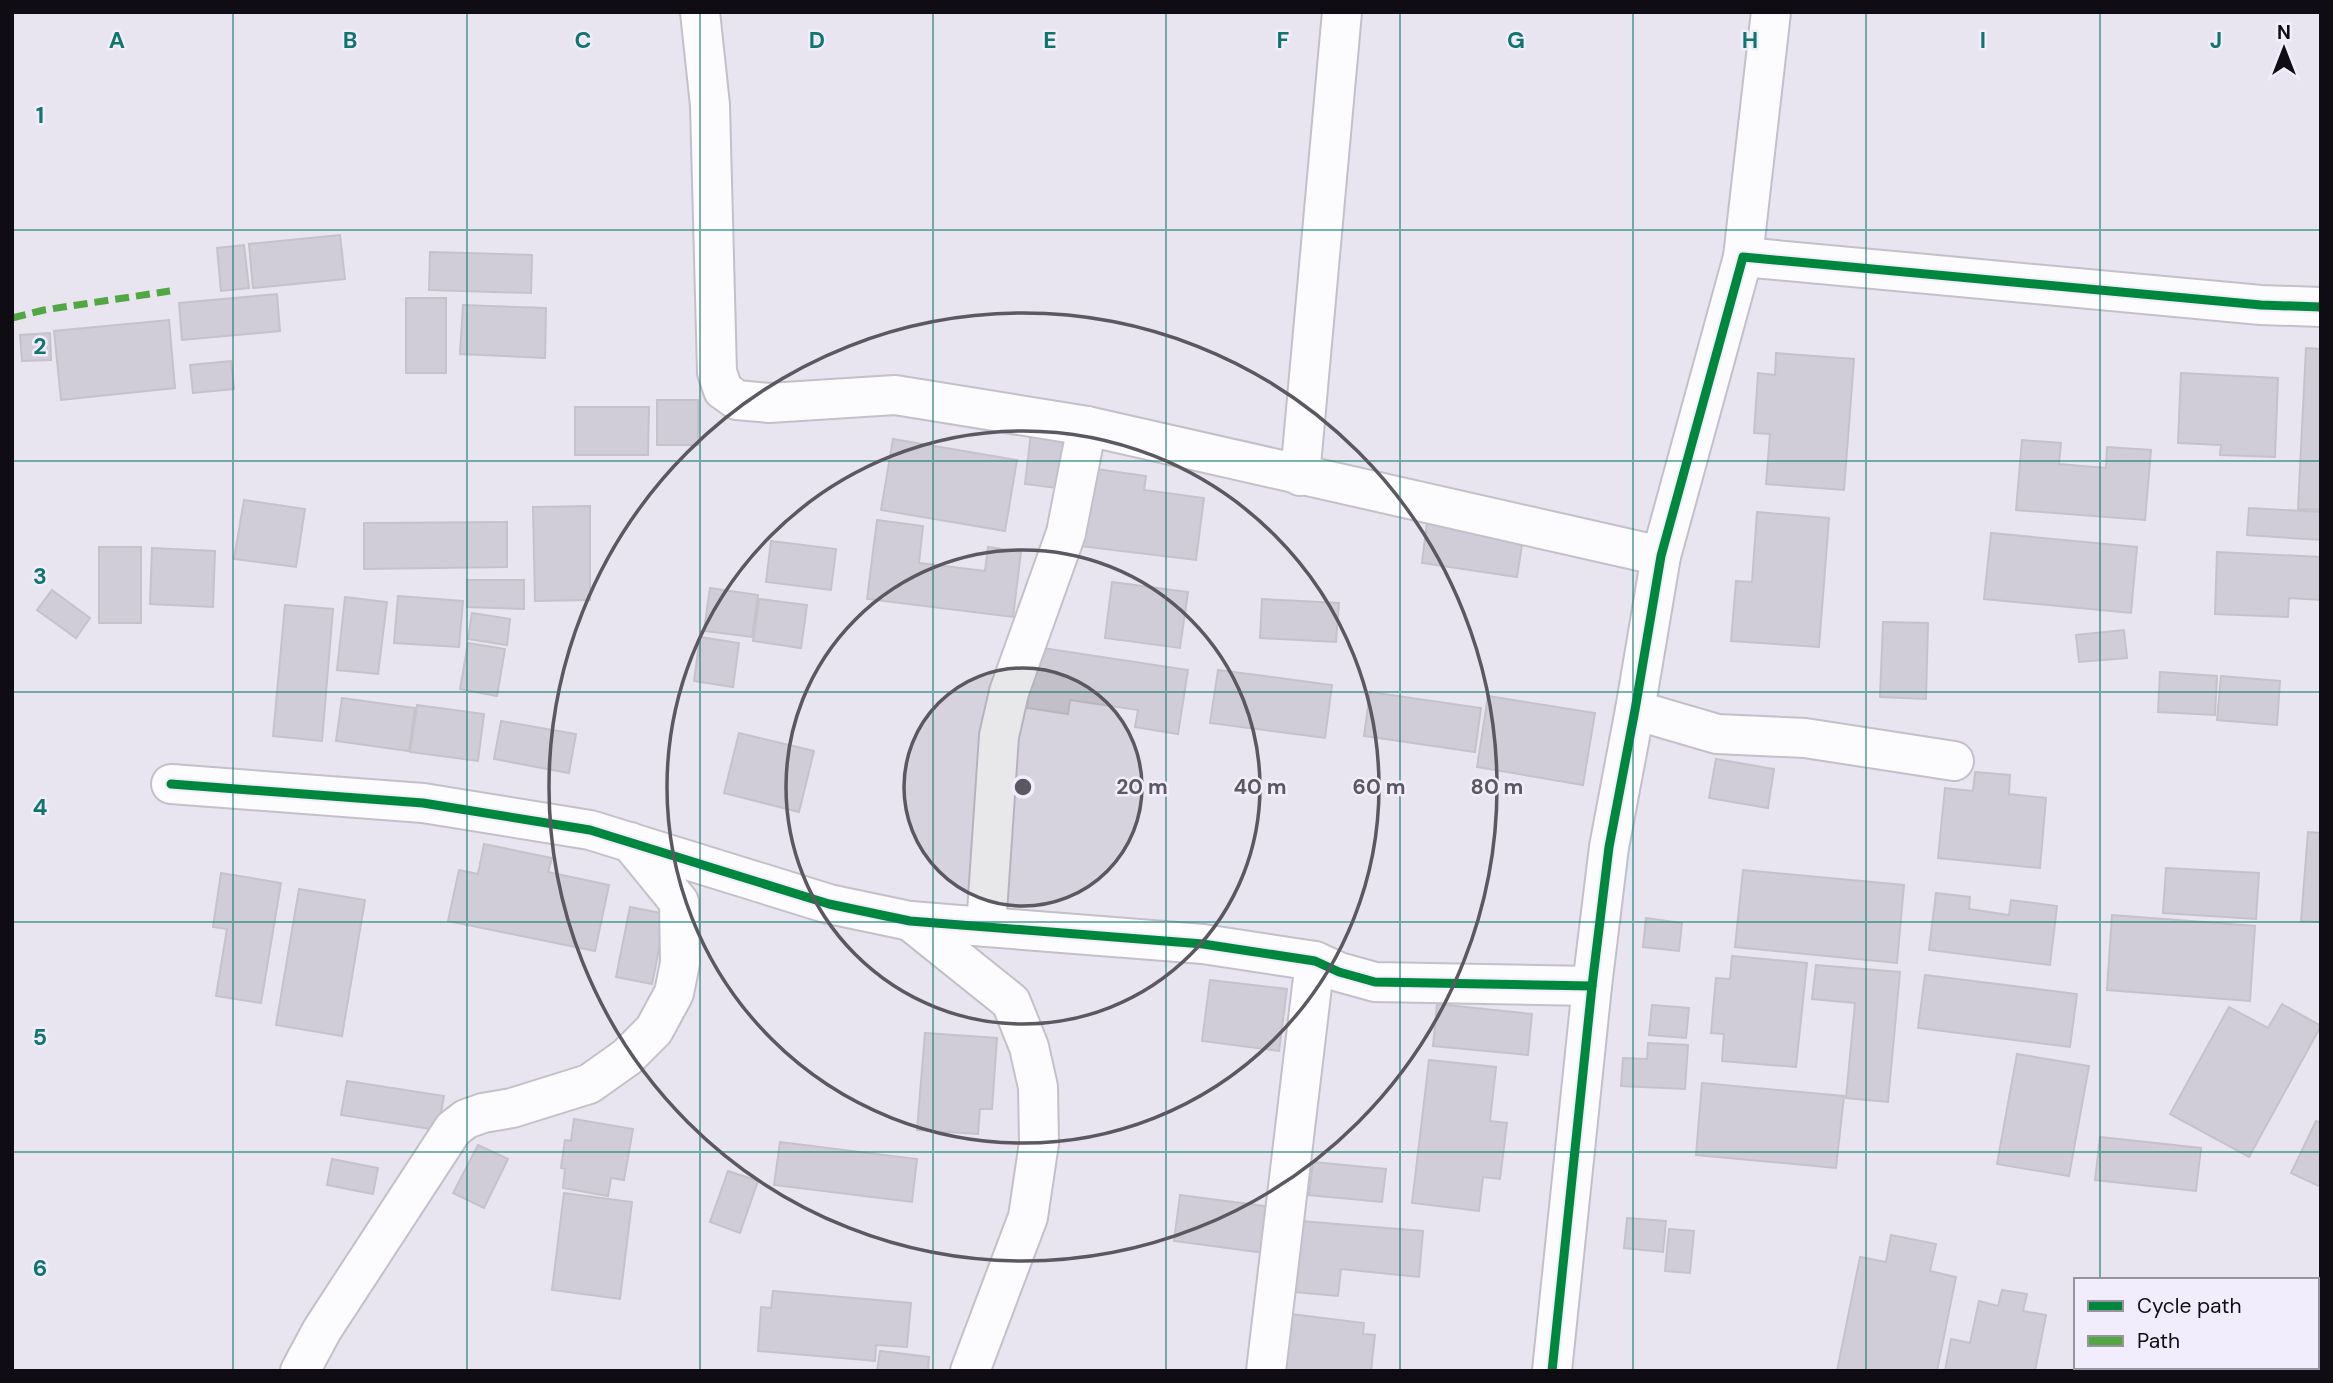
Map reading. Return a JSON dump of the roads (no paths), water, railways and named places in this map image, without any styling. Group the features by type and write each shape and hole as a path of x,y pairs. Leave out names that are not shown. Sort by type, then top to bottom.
{"street":[{"path":"700,12 710,105 717,372 723,390 737,400 769,403 895,395 1087,426 1661,556"},
{"path":"1300,476 1342,12"},
{"path":"1552,1371 1609,847 1661,556 1743,257 1771,12"},
{"path":"1743,257 2261,304 2321,307"},
{"path":"986,927 999,736 1009,692 1066,533 1087,426"},
{"path":"1635,710 1717,734 1805,738 1954,761"},
{"path":"171,784 423,803 590,830 829,904 910,921 1203,944 1315,961 1339,972 1375,982 1592,986"},
{"path":"300,1371 322,1330 453,1129 466,1119 483,1113 512,1108 589,1084 627,1057 654,1030 674,993 680,963 679,902 630,842"},
{"path":"910,921 1011,1002 1029,1047 1038,1087 1039,1143 1028,1217 970,1371"},
{"path":"1266,1371 1315,961"}]}
